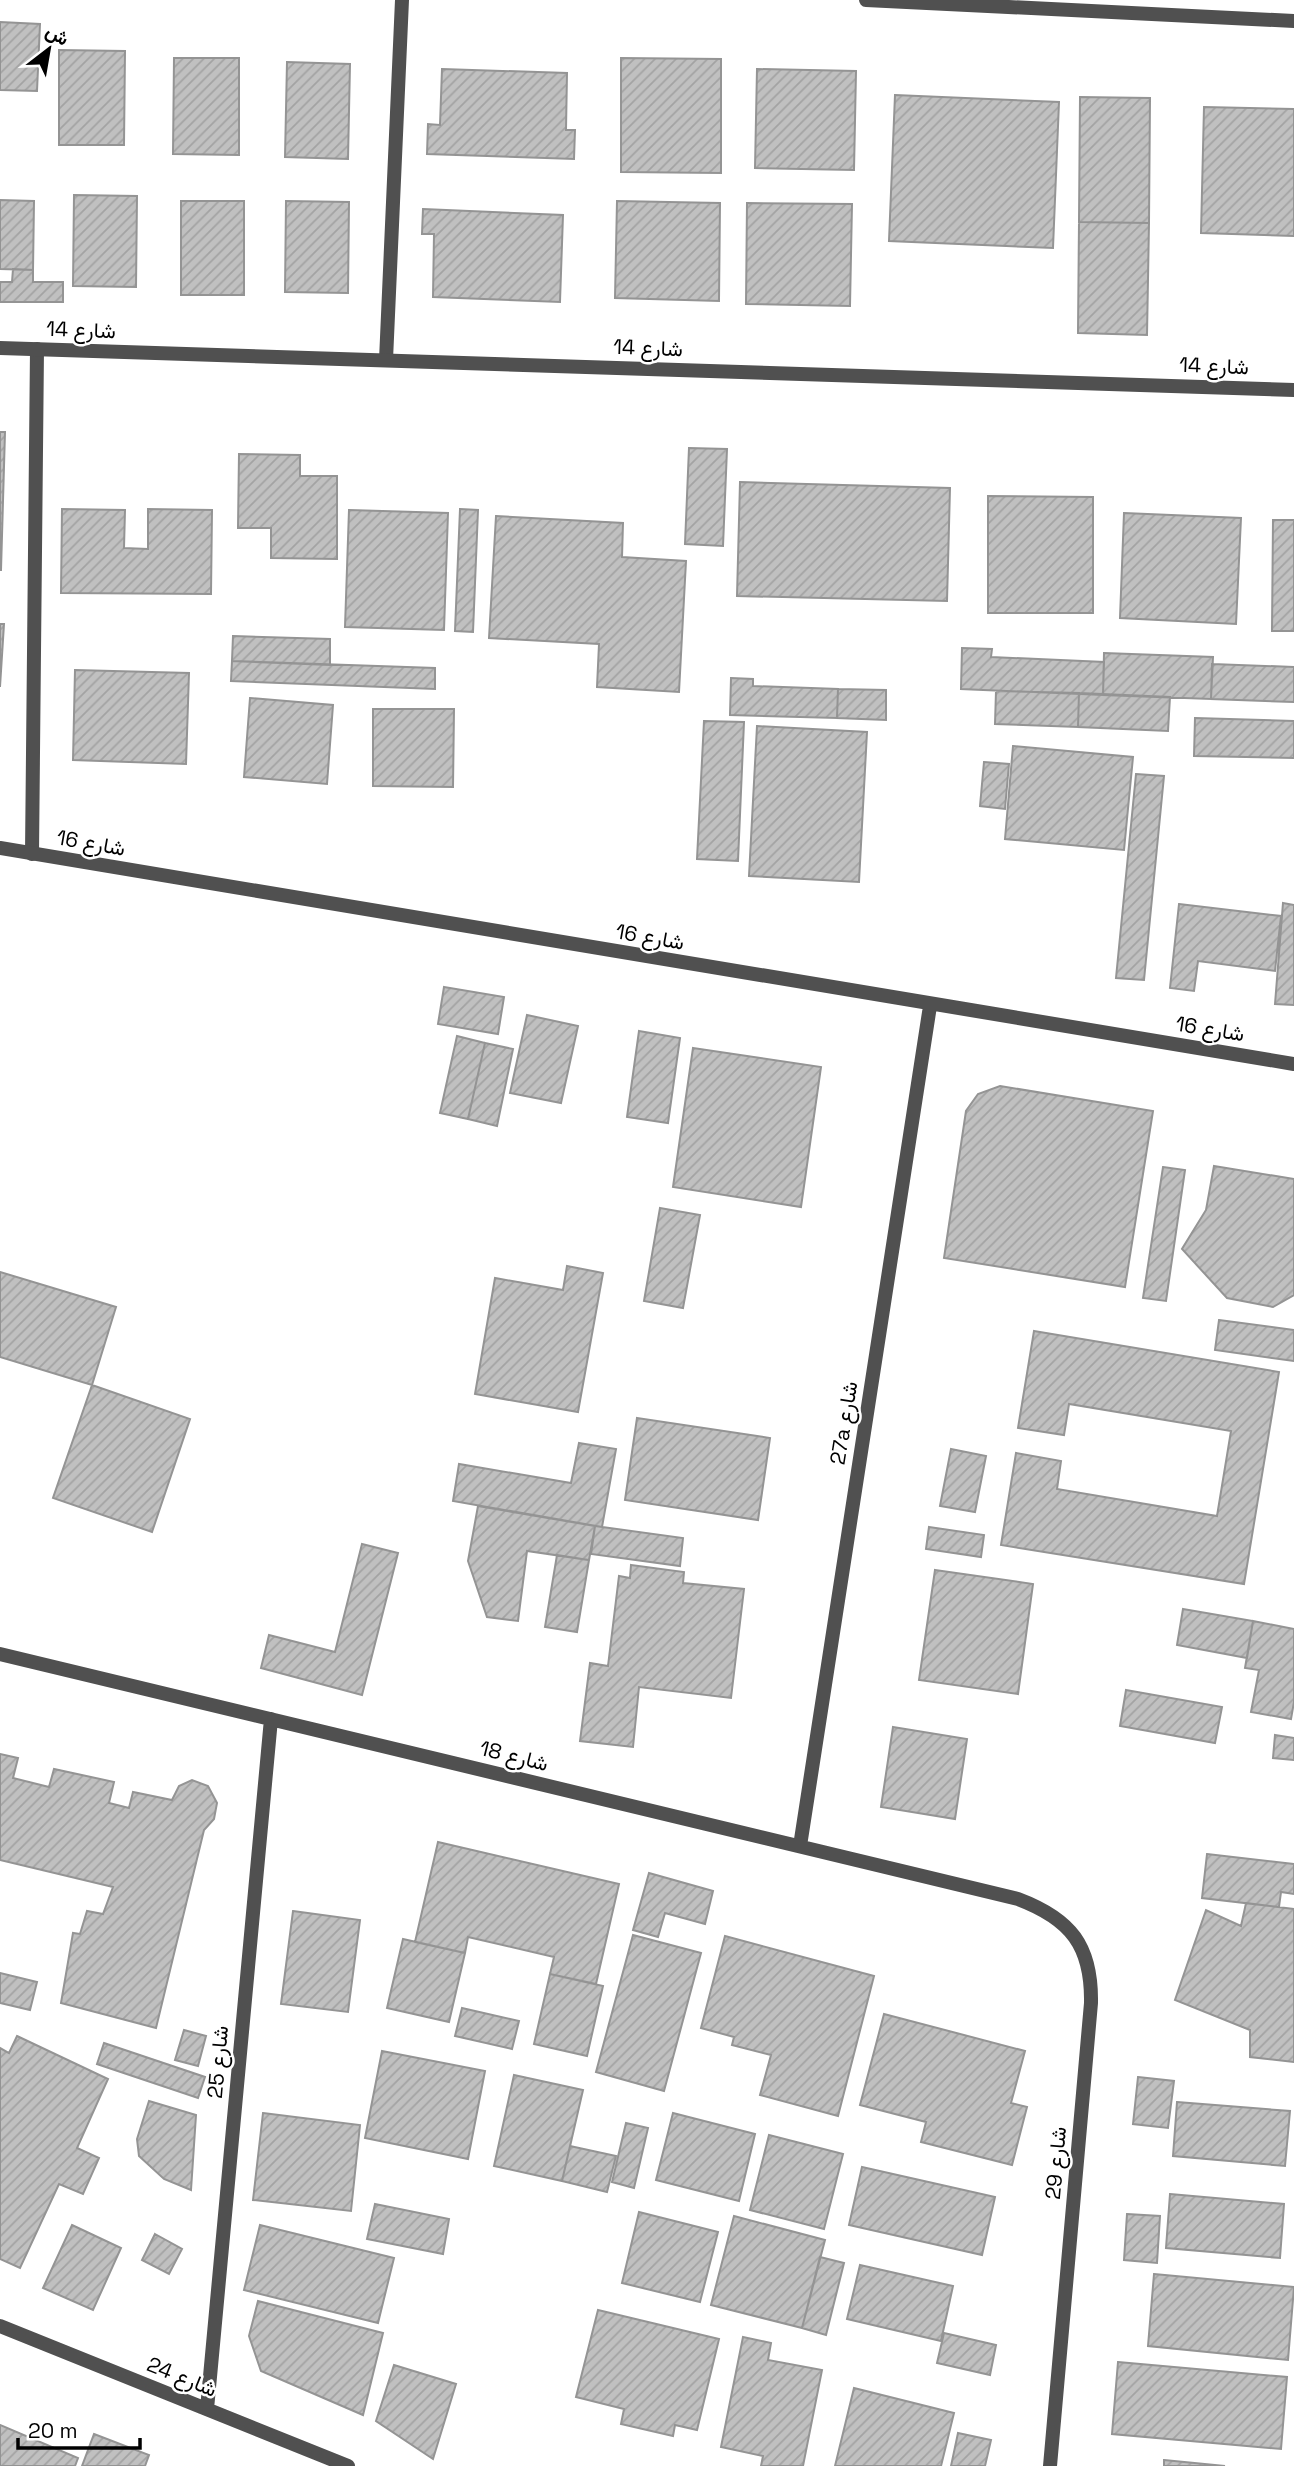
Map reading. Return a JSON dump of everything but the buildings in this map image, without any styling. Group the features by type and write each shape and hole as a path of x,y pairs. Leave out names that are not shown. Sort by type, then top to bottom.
{"street":[{"path":"386,360 402,0"},
{"path":"866,0 1294,21"},
{"name":"شارع 14","path":"0,348 1294,390"},
{"path":"32,854 37,349"},
{"name":"شارع 16","path":"0,848 930,1006 1294,1064"},
{"name":"27a شارع","path":"800,1846 930,1006"},
{"name":"شارع 18","path":"0,1654 1018,1899"},
{"name":"شارع 25","path":"206,2409 271,1718"},
{"name":"شارع 29","path":"1018,1899 1044,1909 1067,1925 1083,1949 1092,1975 1050,2466"},
{"name":"شارع 24","path":"0,2326 348,2466"}]}
